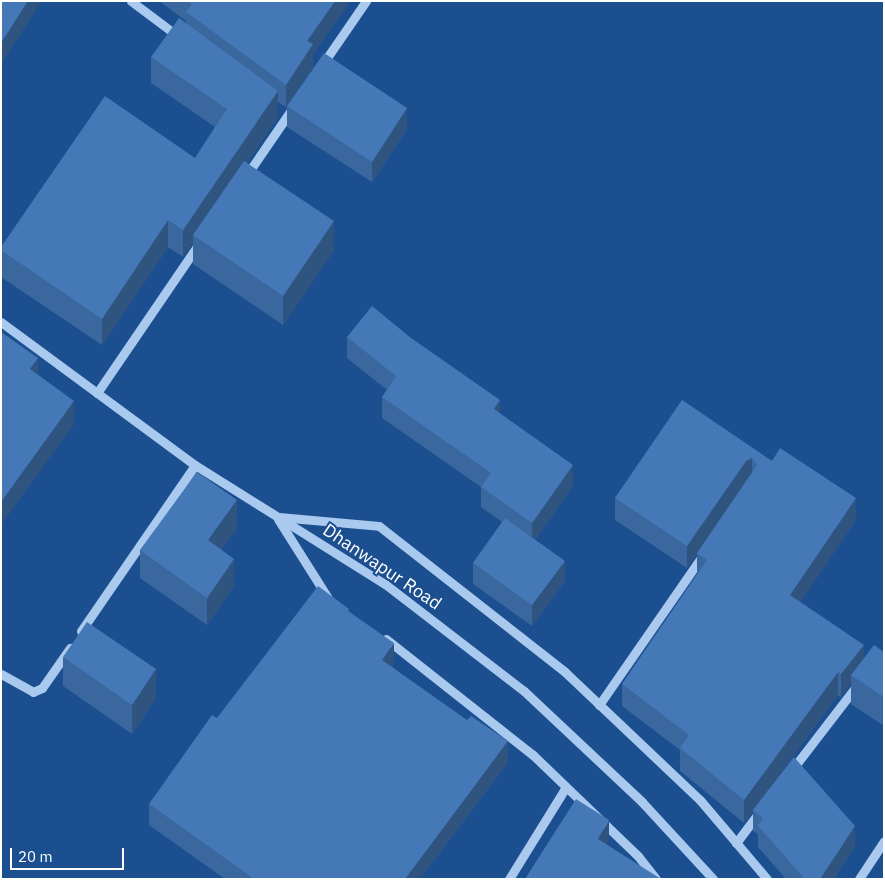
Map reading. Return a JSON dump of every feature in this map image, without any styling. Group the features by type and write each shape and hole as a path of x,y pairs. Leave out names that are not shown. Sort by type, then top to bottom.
{"street":[{"path":"131,1 186,41"},
{"path":"315,75 366,1"},
{"path":"242,181 298,100"},
{"path":"279,110 287,116"},
{"path":"97,392 203,238"},
{"name":"Dhanwapur Road","path":"1,322 195,465 385,584 524,691 642,802 713,879"},
{"path":"1,674 33,692 42,688 195,465"},
{"path":"276,516 331,602 339,608"},
{"path":"276,516 379,526 565,672 700,800 768,879"},
{"path":"599,705 711,544"},
{"path":"380,635 533,755 638,856 656,879"},
{"path":"783,781 866,674"},
{"path":"509,879 566,787"},
{"path":"736,843 766,804"},
{"path":"859,879 884,841"}],"building":[{"path":"1,1 28,1 1,43"},
{"path":"189,1 335,1 307,41 313,44 286,85 186,12 192,4"},
{"path":"179,18 278,91 183,230 168,220 102,319 1,250 1,247 105,96 195,158 227,109 151,57"},
{"path":"324,53 407,108 372,162 287,106"},
{"path":"244,161 334,221 283,296 193,235"},
{"path":"372,306 411,338 500,400 494,409 573,465 532,523 481,487 491,473 382,397 396,376 347,337"},
{"path":"1,332 38,358 30,369 74,401 1,502"},
{"path":"682,400 772,461 780,448 856,498 790,595 864,645 841,674 838,672 744,800 680,748 689,735 622,684 707,560 697,553 757,465 752,458 746,461 687,546 615,498"},
{"path":"197,472 237,500 208,540 234,559 207,598 140,550"},
{"path":"505,518 565,561 532,605 473,563"},
{"path":"318,586 349,609 348,611 394,643 382,660 467,720 471,716 508,741 405,879 254,879 149,804 212,715 217,718"},
{"path":"87,622 156,669 132,705 63,657"},
{"path":"874,645 884,652 884,697 851,675"},
{"path":"794,757 855,826 820,879 805,879 758,826 763,818 753,810"},
{"path":"576,799 609,820 598,839 661,879 525,879"}]}
